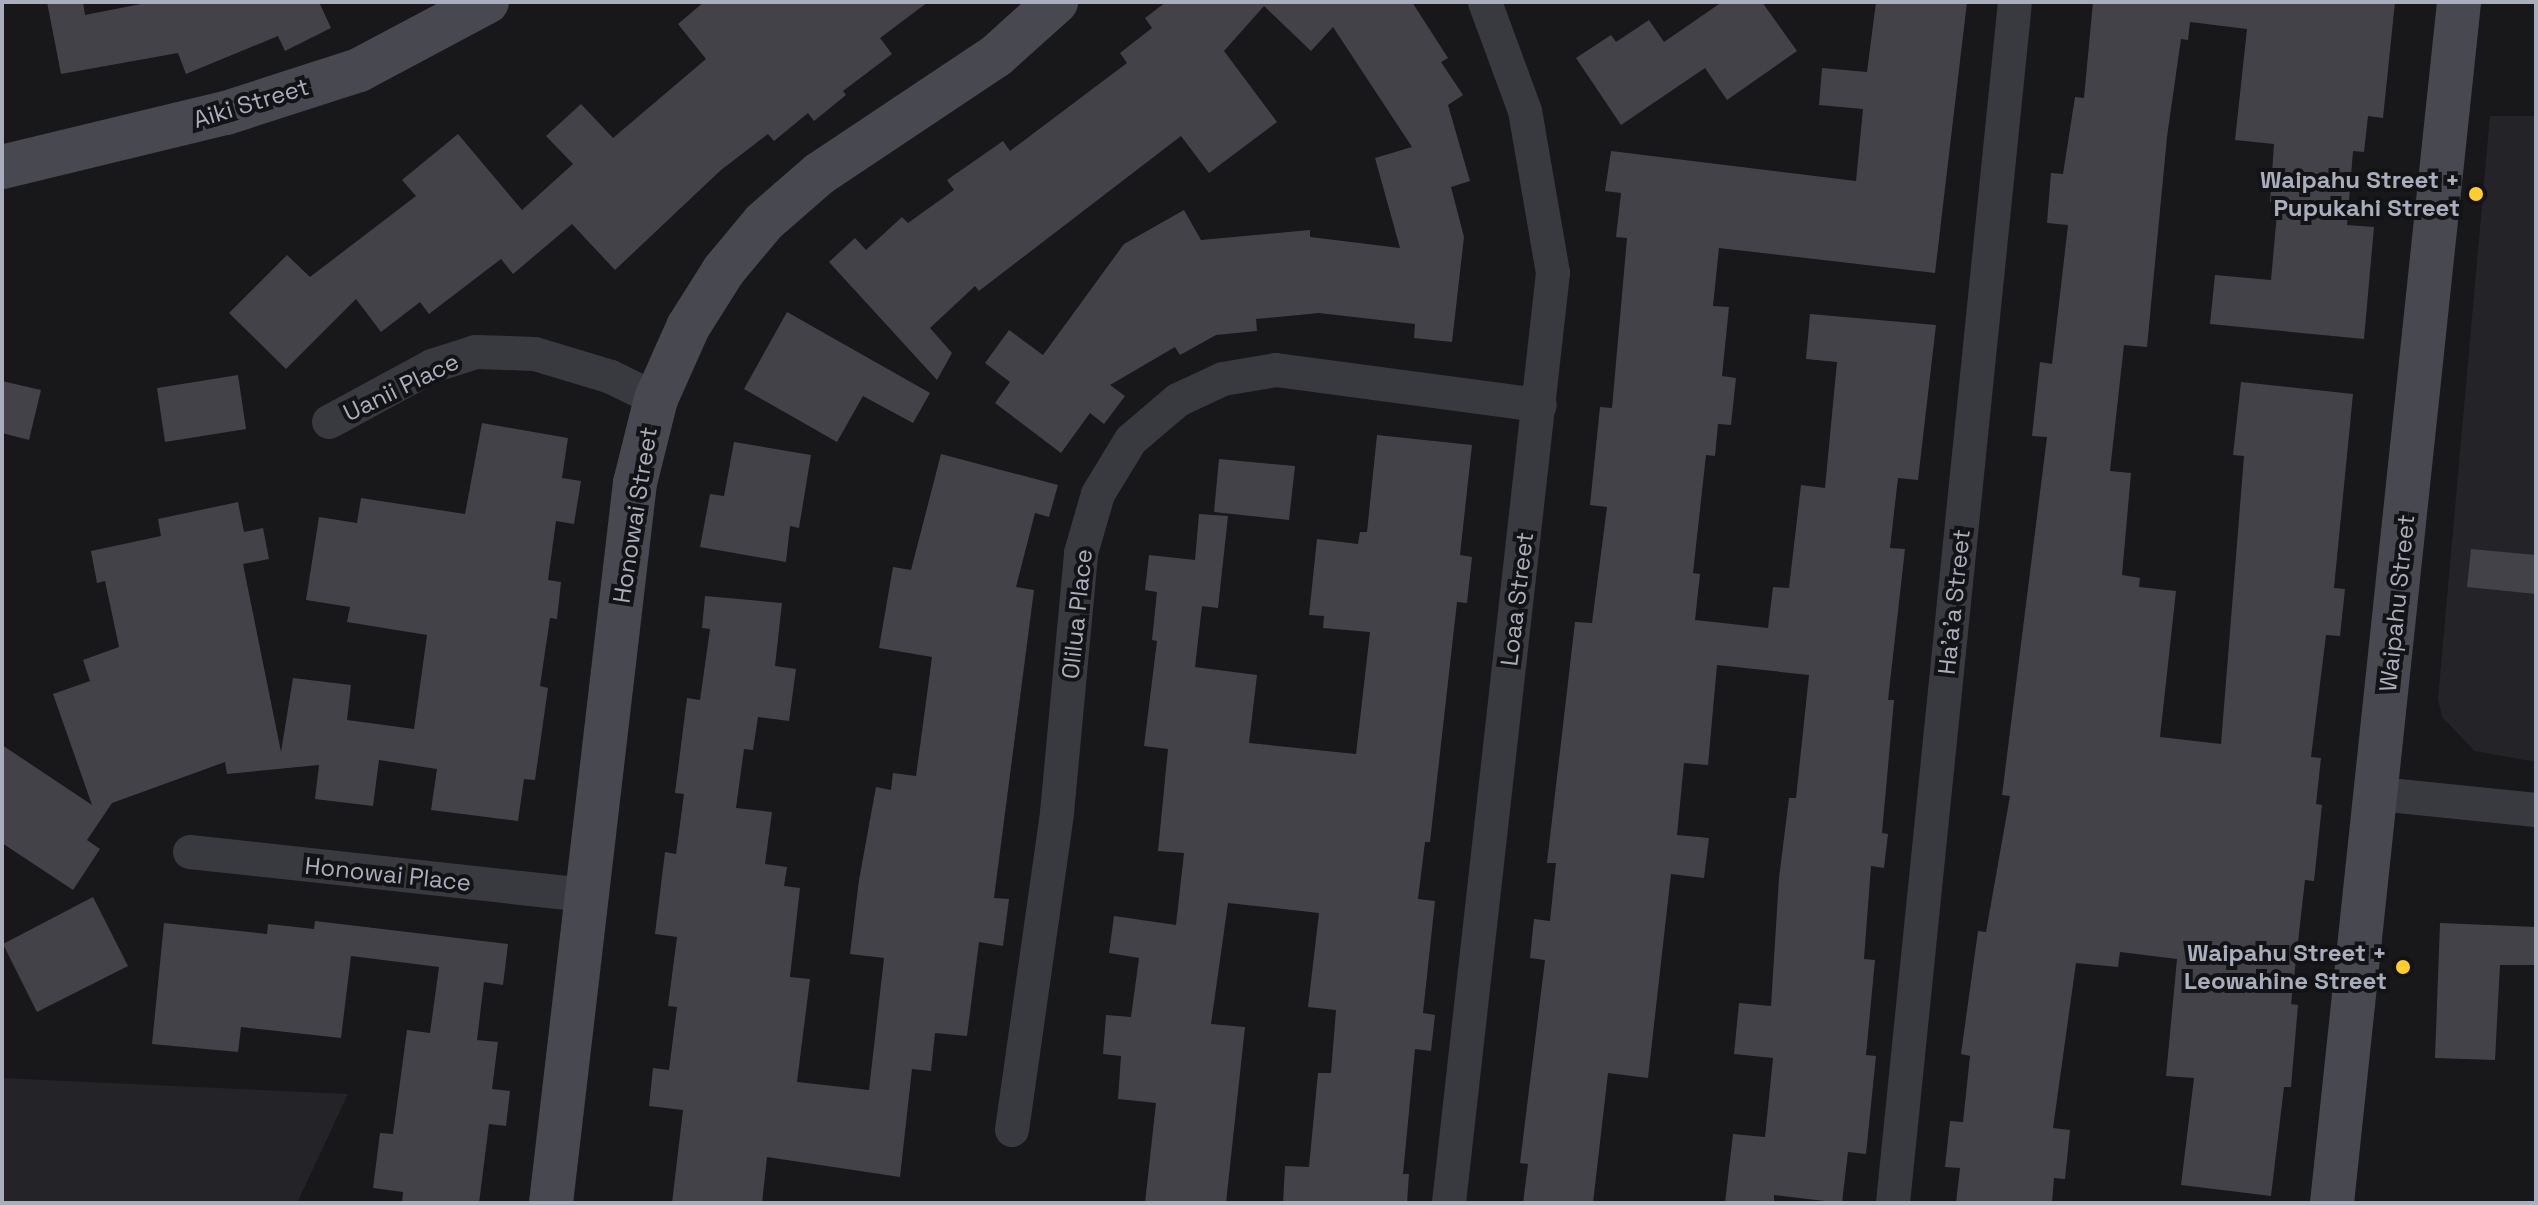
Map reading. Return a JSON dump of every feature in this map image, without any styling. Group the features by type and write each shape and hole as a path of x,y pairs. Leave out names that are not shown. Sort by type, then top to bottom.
{"street":[{"name":"Aiki Street","path":"2,167 226,113 359,70 487,2"},
{"name":"Honowai Street","path":"551,1203 635,483 656,399 688,327 724,270 764,222 819,174 996,56 1056,2"},
{"name":"Ha'a'a Street","path":"1893,1203 2015,2"},
{"name":"Waipahu Street","path":"2332,1203 2379,794 2459,2"},
{"name":"Loaa Street","path":"1449,1203 1540,405 1551,257 1525,111 1492,5"},
{"name":"Uanii Place","path":"329,422 432,366 476,352 535,354 611,377 656,399"},
{"name":"Olilua Place","path":"1012,1130 1057,813 1081,553 1098,494 1131,440 1178,400 1223,379 1276,370 1540,405"},
{"path":"2379,794 2536,810"},
{"name":"Honowai Place","path":"190,852 586,895"}],"shaded area":[{"path":"2490,116 2536,116 2536,762 2475,751 2442,717 2438,699"},
{"path":"2,1078 348,1094 297,1203 2,1203"}],"building":[{"path":"47,2 83,2 85,15 151,2 319,2 331,28 285,51 278,36 186,74 178,53 61,74"},
{"path":"704,2 928,2 880,38 892,54 843,91 846,95 814,121 808,113 774,141 768,134 721,170 615,270 572,224 513,274 501,259 429,314 420,302 381,332 356,299 286,369 229,313 287,255 310,277 416,196 402,180 458,134 522,210 573,164 546,136 581,104 613,138 706,59 678,24"},
{"path":"1166,2 1412,2 1448,58 1441,62 1463,95 1448,105 1470,181 1451,187 1464,237 1452,342 1414,338 1415,324 1319,313 1256,319 1257,331 1216,335 1180,355 1175,347 1110,385 1125,396 1104,424 1090,413 1061,453 995,403 1010,382 985,363 1009,330 1043,355 1124,244 1184,210 1201,240 1310,230 1310,237 1400,248 1375,158 1412,147 1333,27 1311,51 1264,6 1224,51 1277,122 1209,173 1181,136 979,291 975,286 930,328 952,353 937,380 829,262 855,238 866,250 902,217 908,223 954,190 947,180 1003,141 1010,151 1127,63 1120,53 1152,28 1145,18"},
{"path":"1722,2 1762,2 1797,51 1727,100 1705,68 1621,125 1576,58 1611,35 1616,42 1649,20 1664,42"},
{"path":"1876,2 1967,2 1935,273 1719,248 1713,306 1729,307 1722,376 1736,378 1731,425 1718,424 1715,456 1706,455 1693,573 1700,574 1695,620 1768,628 1773,587 1789,588 1801,485 1825,488 1837,362 1806,359 1810,314 1936,325 1918,480 1898,478 1890,548 1905,549 1888,700 1894,700 1882,833 1888,834 1884,868 1871,866 1864,959 1875,960 1866,1055 1876,1056 1866,1154 1848,1152 1842,1203 1774,1195 1774,1203 1725,1203 1733,1134 1765,1137 1773,1058 1734,1054 1739,1003 1771,1006 1779,878 1789,798 1796,798 1809,675 1717,665 1708,765 1684,763 1677,835 1709,838 1704,878 1671,874 1648,1078 1608,1073 1593,1203 1523,1203 1528,1164 1520,1163 1545,960 1530,958 1534,919 1550,921 1556,863 1547,863 1575,622 1592,623 1607,507 1590,505 1600,407 1612,408 1627,238 1616,237 1621,193 1605,191 1611,151 1856,181 1863,109 1819,105 1822,68 1867,72"},
{"path":"2093,2 2395,2 2383,118 2368,116 2364,152 2353,151 2347,225 2374,227 2364,339 2210,324 2215,275 2271,280 2278,202 2270,202 2274,144 2235,140 2247,29 2190,22 2188,40 2181,39 2167,137 2147,347 2124,345 2110,471 2131,473 2122,575 2140,578 2139,587 2176,591 2160,737 2221,744 2244,456 2233,455 2241,382 2353,394 2334,588 2345,589 2340,636 2326,635 2311,757 2321,758 2316,804 2322,805 2314,881 2305,880 2291,1004 2298,1005 2291,1087 2284,1087 2271,1196 2181,1185 2194,1078 2166,1076 2177,959 2120,952 2118,967 2076,963 2053,1128 2070,1130 2065,1179 2054,1178 2052,1203 1956,1203 1960,1168 1945,1167 1950,1121 1963,1122 1970,1056 1961,1054 1978,931 1986,932 2010,796 2002,795 2047,437 2032,436 2040,362 2052,364 2068,225 2047,223 2051,173 2063,174 2075,97 2084,98"},
{"path":"787,312 930,393 913,423 863,396 837,442 744,389"},
{"path":"238,375 246,429 165,442 157,388"},
{"path":"2,381 41,390 29,440 2,433"},
{"path":"482,423 568,438 562,478 581,481 574,524 556,521 548,580 561,582 557,619 550,618 540,686 548,688 535,780 524,779 518,821 431,810 437,769 379,760 373,806 315,799 319,765 227,774 225,762 112,803 87,840 100,849 73,890 2,843 2,745 92,805 53,694 90,681 83,660 119,647 105,581 97,583 91,551 161,536 158,519 238,502 244,532 263,528 269,559 243,564 281,752 293,678 351,685 347,720 414,729 427,635 347,622 350,607 306,600 319,517 357,523 361,498 465,514"},
{"path":"1377,435 1472,445 1460,555 1472,557 1467,603 1457,602 1430,842 1425,842 1418,899 1435,901 1423,1013 1435,1015 1431,1051 1415,1049 1403,1174 1409,1174 1407,1203 1283,1203 1285,1166 1309,1167 1318,1073 1331,1073 1336,1010 1308,1007 1319,913 1228,903 1211,1024 1245,1027 1226,1203 1145,1203 1156,1103 1118,1099 1121,1056 1103,1054 1106,1015 1131,1017 1139,958 1109,953 1114,916 1176,925 1184,853 1158,851 1168,749 1144,746 1157,641 1152,640 1157,592 1145,590 1149,555 1195,560 1199,514 1228,516 1218,608 1202,606 1195,667 1257,675 1249,743 1356,754 1370,632 1323,628 1324,616 1309,615 1317,539 1358,544 1360,532 1367,532"},
{"path":"734,442 811,455 799,528 790,526 786,562 700,547 710,494 724,496"},
{"path":"941,454 1058,485 1049,517 1035,513 1016,587 1034,590 994,898 1009,899 1003,946 979,942 967,1036 935,1033 931,1071 912,1069 900,1177 767,1157 762,1203 672,1203 683,1110 649,1106 653,1068 669,1070 677,1007 668,1006 677,937 655,934 665,852 676,854 684,794 675,793 687,698 700,700 710,629 702,628 705,596 782,603 775,666 796,669 789,721 758,717 753,750 744,749 736,808 772,812 765,864 787,867 784,886 800,888 790,977 810,979 797,1082 869,1090 884,958 850,954 859,880 876,787 891,790 893,773 916,776 932,657 879,648 893,567 911,570"},
{"path":"1219,459 1295,466 1289,520 1214,512"},
{"path":"2471,549 2536,555 2536,594 2467,587"},
{"path":"93,897 128,966 37,1012 3,944"},
{"path":"315,921 508,944 503,985 484,982 477,1040 498,1042 492,1089 510,1091 506,1126 489,1124 479,1203 402,1203 403,1192 373,1188 380,1133 393,1134 407,1030 430,1033 439,967 351,956 341,1038 241,1027 238,1052 152,1044 164,923 267,934 268,924 314,929"},
{"path":"2440,923 2536,927 2536,965 2500,965 2495,1060 2435,1058"}],"place":[{"name":"Waipahu Street + Pupukahi Street","path":"2476,194"},
{"name":"Waipahu Street + Leowahine Street","path":"2403,967"}]}
